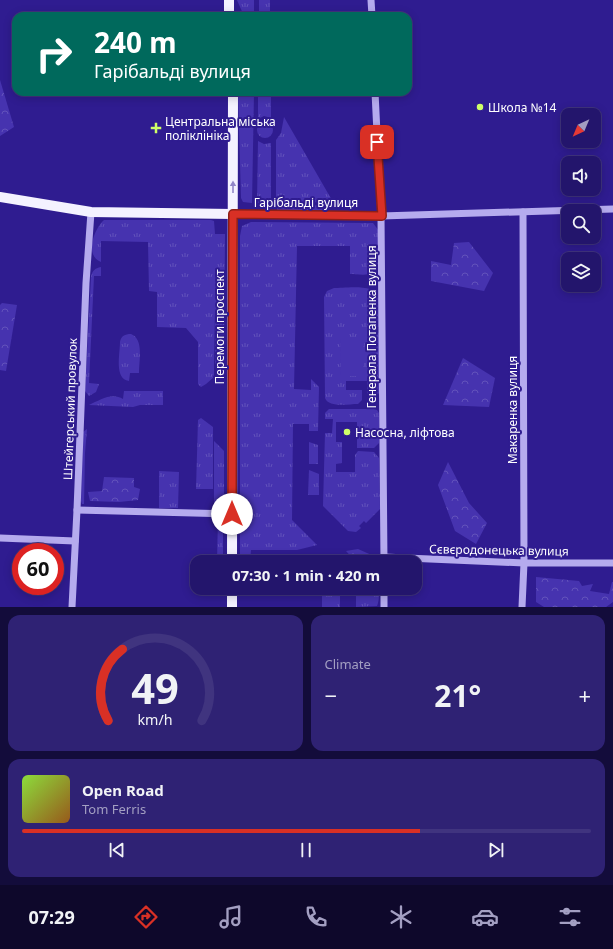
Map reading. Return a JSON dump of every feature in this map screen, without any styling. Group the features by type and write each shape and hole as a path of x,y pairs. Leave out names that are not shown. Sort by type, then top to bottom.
{"main road":[{"path":"229,0 230,12"},
{"name":"Перемоги проспект","path":"232,555 233,96"},
{"name":"Гарібальді вулиця","path":"0,197 91,212 233,214"},
{"path":"232,595 232,607"}],"street":[{"path":"371,0 372,12"},
{"name":"Генерала Потапенка вулиця","path":"375,96 382,216 384,555"},
{"name":"Гарібальді вулиця","path":"233,214 382,216 613,209"},
{"name":"Штейгерський провулок","path":"72,607 82,354 91,212"},
{"name":"Макаренка вулиця","path":"522,212 524,563 522,607"},
{"path":"77,510 232,514"},
{"path":"0,538 75,540"},
{"name":"Сєвєродонецька вулиця","path":"422,561 613,563"},
{"path":"384,595 384,607"}],"green space":[{"path":"237,0 254,0 254,12 242,12"},
{"path":"259,0 270,0 270,12 259,12"},
{"path":"0,80 14,127 0,136"},
{"path":"238,96 254,96 252,203 243,202 241,198"},
{"path":"258,96 270,96 271,118 264,116 258,119"},
{"path":"284,117 333,202 276,203 276,140 281,133"},
{"path":"265,122 271,124 273,130 271,136 265,138 259,136 257,130 259,124"},
{"path":"258,141 264,144 271,143 271,203 257,203"},
{"path":"328,205 328,210 277,211 277,206"},
{"path":"104,220 211,220 214,221 215,234 225,234 224,355 215,365 214,308 214,377 206,384 201,387 198,384 198,342 186,328 157,327 157,292 149,291 148,242 101,241 101,262 96,259 93,254 92,242 97,229"},
{"path":"251,222 373,223 379,231 379,266 377,270 370,274 350,274 350,246 297,246 294,389 311,390 311,379 319,387 318,431 309,431 309,424 293,424 292,520 317,545 297,550 251,550 251,555 240,555 240,236 242,226"},
{"path":"469,242 493,273 484,291 431,281 431,261 451,265 454,243"},
{"path":"101,267 101,276 94,276 89,383 99,384 96,392 89,396 85,391 91,277 94,270"},
{"path":"334,288 367,288 377,293 379,298 379,327 376,327 376,333 379,333 379,393 376,397 371,397 367,394 367,381 346,381 346,390 362,390 362,400 358,404 335,404 330,403 325,398 324,297 327,291"},
{"path":"2,303 17,305 6,371 0,370 0,305"},
{"path":"131,334 138,341 140,357 139,373 130,373 129,381 121,376 119,359 121,338 125,335"},
{"path":"340,338 363,338 363,376 341,376"},
{"path":"463,358 495,378 489,407 443,405"},
{"path":"124,391 163,391 163,405 140,405 133,407 89,405 102,399 115,396 123,399"},
{"path":"329,409 374,409 379,413 379,443 374,448 357,448 357,422 336,422 336,442 342,442 342,463 336,464 336,472 355,472 355,455 358,451 374,452 379,458 380,509 366,523 364,521 359,526 361,528 356,532 348,531 323,506 325,433 332,433 333,419 325,419 325,413"},
{"path":"201,418 213,427 213,489 196,489 198,420"},
{"path":"87,429 84,504 82,504 83,432"},
{"path":"214,441 224,451 224,502 217,509 214,509"},
{"path":"309,442 318,445 318,464 309,464"},
{"path":"448,462 469,503 487,523 476,544 455,531 438,485"},
{"path":"309,470 319,474 319,495 308,495"},
{"path":"159,471 179,472 178,508 159,508"},
{"path":"104,477 134,478 134,487 140,489 138,500 119,502 90,501 88,492 102,491"},
{"path":"218,518 222,521 223,526 223,555 217,555"},
{"path":"358,549 372,555 350,555 346,551"},
{"path":"536,577 579,581 582,586 593,584 590,591 609,594 613,582 613,602 606,607 544,607 536,602"},
{"path":"322,595 340,595 340,607 322,607"},
{"path":"356,595 379,595 377,606 356,607"}],"place":[{"name":"Школа №14","path":"480,107"},
{"name":"Центральна міська полiклiнiка","path":"156,128"},
{"name":"Насосна, ліфтова","path":"347,432"}],"route":[{"path":"232,514 233,214 382,216 377,142"}]}
